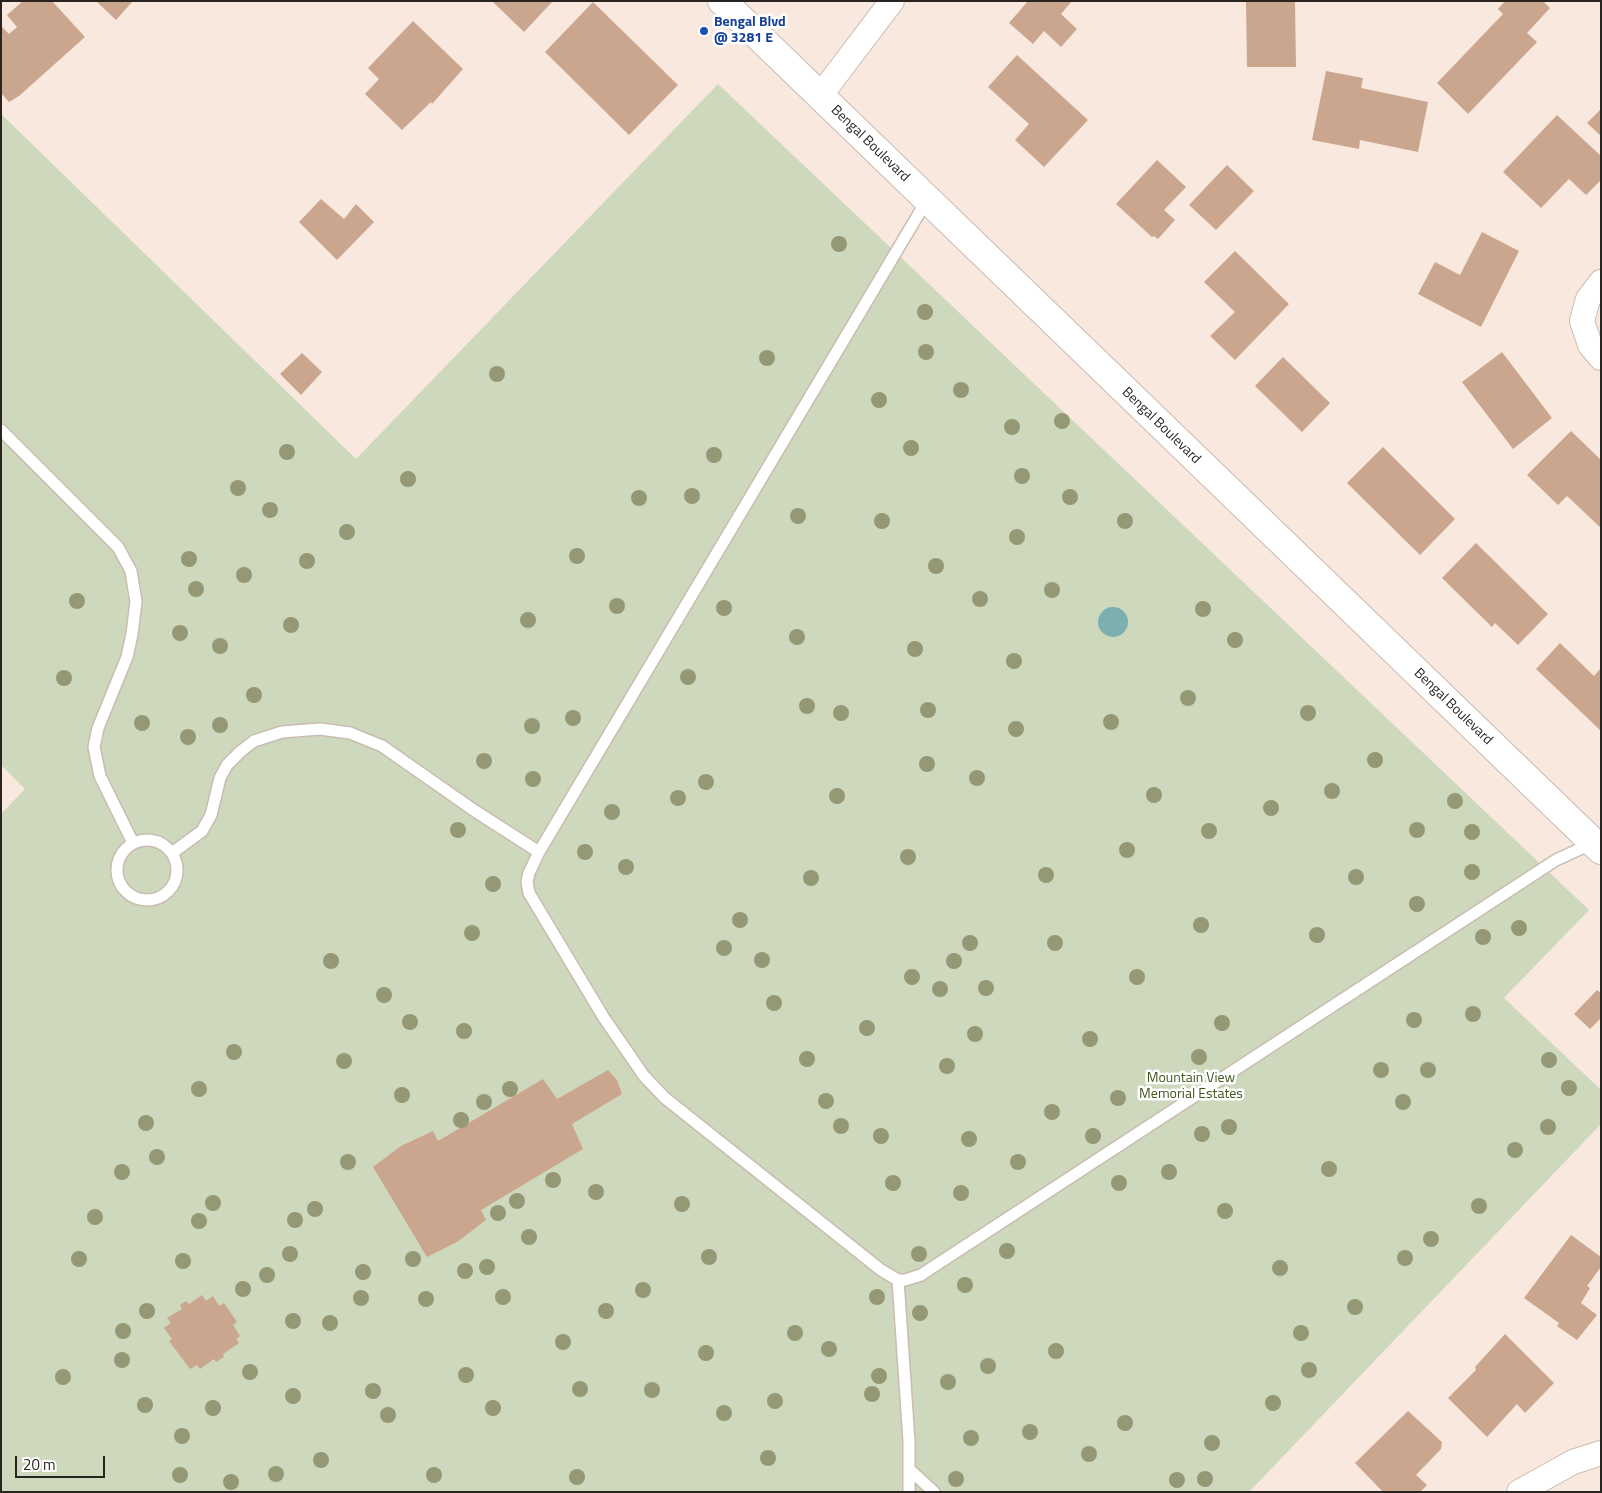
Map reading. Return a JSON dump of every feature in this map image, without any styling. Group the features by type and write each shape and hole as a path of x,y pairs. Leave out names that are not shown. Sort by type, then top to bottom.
{"main road":[{"name":"Bengal Boulevard","path":"722,1 927,200 1598,842"}],"street":[{"path":"820,96 892,1"},
{"path":"1601,282 1588,299 1582,321 1590,345 1601,358"},
{"path":"1519,1492 1573,1462 1601,1453"}],"lane":[{"path":"927,200 528,873 529,893 604,1018 644,1076 665,1098 882,1270 898,1280 921,1275 1490,905 1556,860 1598,842"},
{"path":"1,430 118,547 131,571 136,602 128,657 98,728 94,747 100,776 133,843"},
{"path":"172,853 202,831 211,815 220,778 234,758 254,741 293,729 350,732 382,746 539,852"},
{"path":"142,840 157,842 166,846 172,853 177,874 172,887 155,899 140,899 127,892 117,874 122,853 133,843 142,840"},
{"path":"898,1280 910,1470 909,1492"},
{"path":"910,1470 934,1492"}],"green space":[{"name":"Mountain View Memorial Estates","path":"718,84 1589,910 1504,998 1601,1090 1601,1124 1249,1492 1,1492 1,814 25,789 1,765 1,114 356,459"}],"water":[{"path":"1113,607 1124,611 1128,622 1124,633 1113,637 1102,633 1098,622 1102,611"}],"building":[{"path":"23,1 52,1 85,37 19,96 9,102 1,93 1,26 9,34 17,27 7,15"},
{"path":"96,1 133,1 116,20"},
{"path":"492,1 553,1 524,32"},
{"path":"1028,1 1072,1 1061,14 1077,29 1061,47 1044,31 1033,44 1009,23"},
{"path":"1246,1 1295,1 1296,67 1247,67"},
{"path":"1505,1 1543,1 1550,8 1527,33 1537,42 1468,114 1437,83 1503,14 1498,9"},
{"path":"593,2 678,85 629,135 545,52"},
{"path":"413,21 463,69 432,104 431,102 402,130 365,94 379,79 368,68"},
{"path":"1017,55 1088,120 1044,167 1015,140 1029,124 988,87"},
{"path":"1326,71 1363,78 1361,88 1428,102 1418,152 1360,140 1359,149 1312,140"},
{"path":"1601,109 1601,136 1587,123"},
{"path":"1557,115 1601,156 1601,180 1586,195 1569,179 1541,208 1503,172"},
{"path":"1157,160 1186,187 1164,210 1175,220 1158,239 1154,236 1152,237 1116,204"},
{"path":"1227,165 1254,191 1216,230 1189,205"},
{"path":"321,199 344,219 356,204 374,222 337,260 299,222"},
{"path":"1482,232 1519,251 1481,327 1418,294 1435,262 1460,275"},
{"path":"1235,251 1289,304 1235,360 1210,336 1235,312 1204,282"},
{"path":"1502,352 1552,418 1513,449 1462,382"},
{"path":"302,353 322,372 301,395 280,374"},
{"path":"1283,357 1330,403 1302,432 1255,386"},
{"path":"1571,431 1601,460 1601,528 1567,496 1558,505 1527,475"},
{"path":"1383,447 1455,519 1420,555 1347,483"},
{"path":"1476,543 1548,614 1518,645 1495,623 1492,627 1442,578"},
{"path":"1560,643 1594,676 1601,668 1601,731 1536,669"},
{"path":"1597,990 1601,993 1601,1018 1590,1029 1574,1014"},
{"path":"608,1070 617,1080 622,1094 572,1124 583,1149 481,1210 486,1220 457,1242 427,1257 373,1167 401,1146 433,1131 438,1141 543,1079 557,1099"},
{"path":"1571,1235 1601,1257 1601,1267 1587,1286 1590,1288 1581,1303 1597,1315 1577,1340 1557,1326 1559,1323 1524,1298"},
{"path":"202,1295 206,1301 213,1296 219,1306 224,1303 237,1322 233,1325 240,1336 236,1339 239,1343 223,1354 224,1357 216,1362 214,1359 200,1369 197,1365 190,1369 169,1341 172,1339 164,1328 171,1323 167,1318 182,1309 180,1305 186,1301 189,1304"},
{"path":"1505,1334 1554,1383 1525,1413 1517,1404 1487,1437 1448,1398 1476,1370 1475,1367"},
{"path":"1408,1411 1442,1442 1441,1449 1416,1475 1427,1485 1420,1492 1383,1492 1355,1463"}],"place":[{"name":"Bengal Blvd @ 3281 E","path":"704,31"}]}
